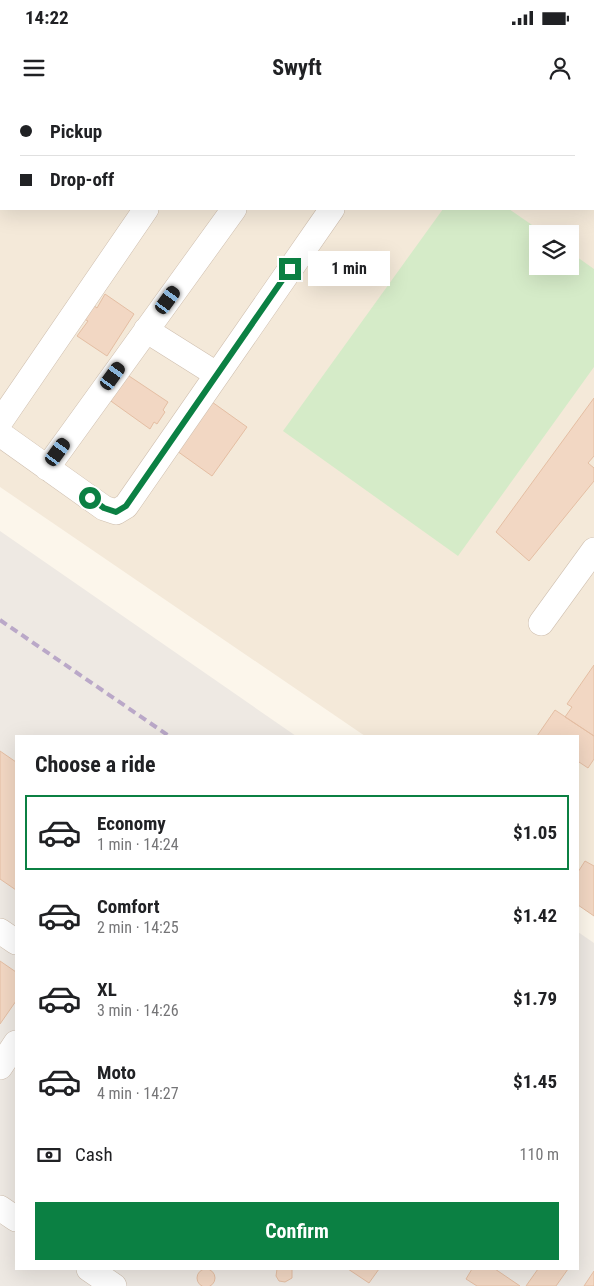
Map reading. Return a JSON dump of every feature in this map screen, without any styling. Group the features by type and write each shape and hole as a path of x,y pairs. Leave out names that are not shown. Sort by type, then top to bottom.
{"street":[{"path":"0,422 145,210"},
{"path":"47,468 233,210"},
{"path":"0,434 104,508 116,512 126,506 331,210"},
{"path":"146,330 216,374"},
{"path":"542,623 594,550"},
{"path":"0,931 15,941"},
{"path":"0,1067 15,1044"},
{"path":"0,1208 15,1218"},
{"path":"90,1270 114,1286"}],"shaded area":[{"path":"0,210 594,210 594,892 579,882 579,735 364,735 0,487"},
{"path":"0,531 295,735 15,735 15,1270 579,1270 579,933 594,943 594,1286 0,1286"}],"green space":[{"path":"442,210 510,210 532,225 529,225 529,275 579,275 579,258 594,269 594,367 458,556 283,431"}],"building":[{"path":"105,294 134,314 107,356 77,336 88,321 84,319 93,305 97,308"},
{"path":"126,374 168,402 163,410 165,412 157,424 154,422 150,429 108,399"},
{"path":"594,398 594,456 588,463 594,468 594,481 529,561 496,532"},
{"path":"212,402 247,427 212,476 177,451"},
{"path":"594,665 594,736 565,717 572,707 567,704"},
{"path":"555,710 594,736 594,759 588,768 579,762 579,735 538,735"},
{"path":"0,751 15,761 15,889 0,879"},
{"path":"585,861 594,866 594,916 579,906 579,870"},
{"path":"0,961 15,971 15,1002 0,1024"},
{"path":"203,1270 209,1270 215,1278 212,1284 206,1287 200,1284 197,1278"},
{"path":"277,1270 292,1270 292,1278 285,1282 279,1281 276,1276"},
{"path":"350,1270 378,1270 369,1283"},
{"path":"471,1270 496,1270 520,1286 477,1286 466,1279"},
{"path":"537,1270 567,1270 556,1286 526,1286"},
{"path":"594,1271 594,1286 584,1286"}],"railway":[{"path":"0,620 168,735"}],"route":[{"path":"90,498 104,508 116,512 126,506 290,269"}]}
